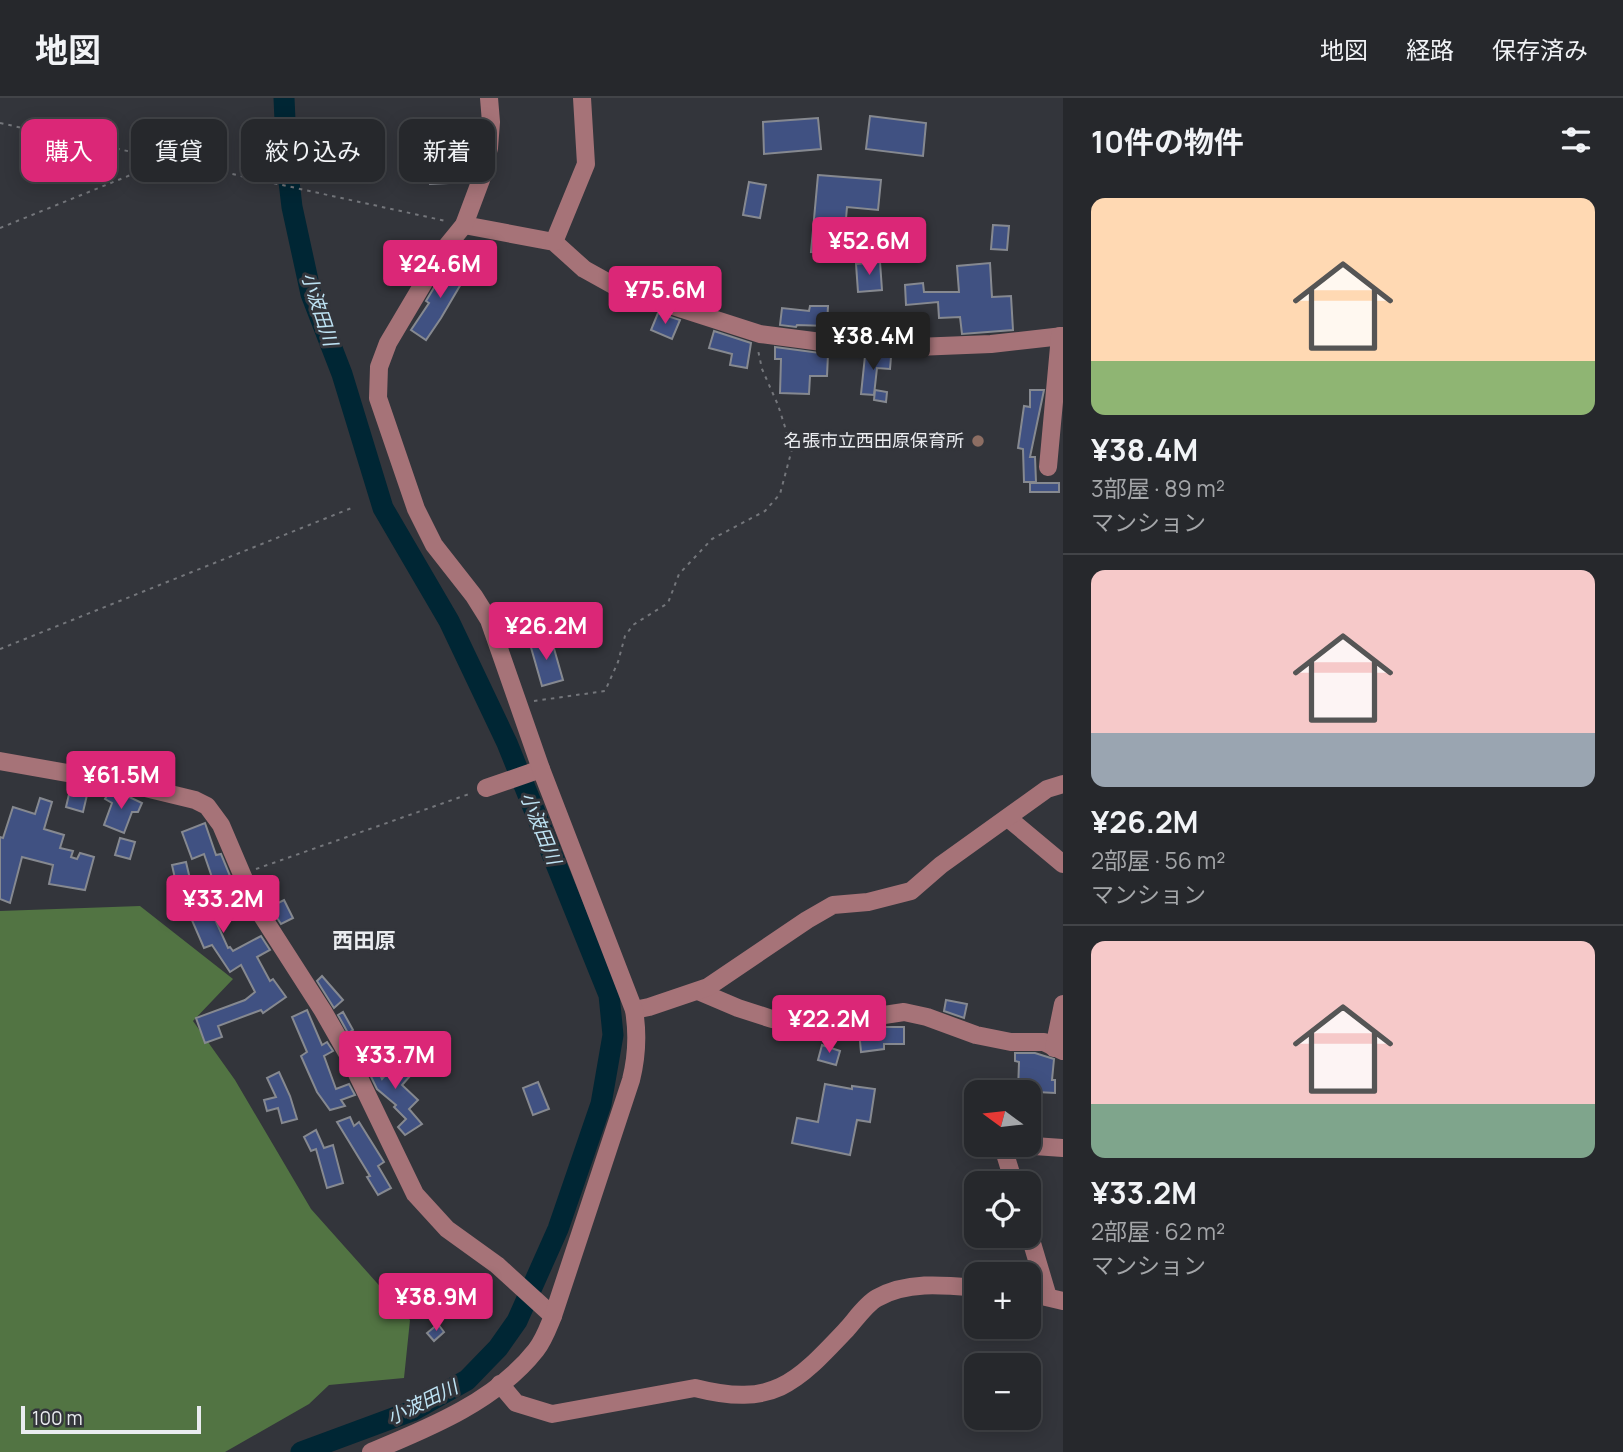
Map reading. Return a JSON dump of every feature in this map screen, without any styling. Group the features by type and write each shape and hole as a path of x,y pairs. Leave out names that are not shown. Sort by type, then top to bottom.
{"street":[{"path":"371,1452 443,1421 500,1384 537,1348 631,1080 637,1055 634,1010 536,770 519,703 489,620 474,596 433,545 416,509 379,398 379,367 388,343 442,252 464,225 482,177 489,148 489,98"},
{"path":"555,242 586,164 582,98"},
{"path":"464,225 555,242 584,270 620,289 760,334 837,344 916,347 991,344 1062,336 1048,467"},
{"path":"0,761 129,784 195,800 207,806 221,825 255,905 347,1053 415,1194 447,1229 480,1251 549,1312"},
{"path":"486,788 536,770"},
{"path":"634,1010 709,987 833,905 868,902 911,891 941,865 1047,789 1063,784"},
{"path":"1008,818 1063,864"},
{"path":"698,991 746,1011 787,1021 824,1024 904,1012 928,1017 976,1035 1011,1042 1044,1042 1058,1049 1063,1004"},
{"path":"1041,1147 1063,1148"},
{"path":"1035,1248 1056,1299"},
{"path":"500,1384 516,1402 552,1414 695,1388 718,1394 754,1395 783,1387 811,1367 875,1298 900,1289 927,1285 964,1287"}],"path":[{"path":"0,123 131,152"},
{"path":"0,228 131,174"},
{"path":"227,174 464,225"},
{"path":"519,703 605,691 618,662 625,636 633,625 668,603 679,574 712,539 765,511 780,494 792,449 758,355 760,334"},
{"path":"0,649 354,506"},
{"path":"242,874 486,788"}],"green space":[{"path":"140,906 233,979 193,1021 235,1080 311,1209 410,1320 404,1378 329,1385 309,1404 225,1452 0,1452 0,911"}],"building":[{"path":"870,116 926,123 923,156 866,149"},
{"path":"818,118 821,149 764,154 763,122"},
{"path":"818,175 881,180 878,210 847,207 843,254 811,252"},
{"path":"749,182 766,185 760,218 743,215"},
{"path":"993,225 1009,226 1007,250 991,249"},
{"path":"450,261 468,272 426,340 411,330 429,303 426,301"},
{"path":"880,262 882,290 858,292 856,264"},
{"path":"990,263 992,297 1011,296 1013,330 962,334 960,317 939,318 938,302 906,305 905,285 923,283 924,292 959,292 957,266"},
{"path":"810,306 828,306 827,326 780,325 782,308 809,311"},
{"path":"658,313 680,320 672,339 651,330"},
{"path":"714,331 751,343 747,368 730,365 732,354 709,348"},
{"path":"775,347 828,354 827,376 810,376 809,394 780,393 781,359 775,359"},
{"path":"865,356 891,357 890,369 877,368 874,395 861,394"},
{"path":"875,390 887,392 886,402 874,400"},
{"path":"1030,390 1044,390 1030,457 1035,457 1036,482 1024,482 1023,449 1018,448 1024,406 1030,407"},
{"path":"1030,483 1059,483 1059,492 1030,492"},
{"path":"551,638 563,680 542,686 530,644"},
{"path":"70,790 87,795 83,812 66,807"},
{"path":"109,792 125,795 142,803 138,812 132,812 124,833 104,825 112,803 105,799"},
{"path":"40,798 52,802 44,829 64,835 60,848 73,851 71,857 77,859 80,853 94,857 85,890 49,884 53,865 22,857 10,903 0,899 0,837 3,838 13,807 35,814"},
{"path":"205,823 216,855 221,854 237,893 208,904 228,948 233,951 261,936 270,950 257,957 270,981 273,979 286,997 263,1013 261,1010 218,1026 222,1037 205,1043 196,1018 245,1000 255,992 241,965 230,972 212,945 204,948 191,918 195,916 184,895 172,898 168,885 176,883 172,865 186,862 194,896 215,886 204,854 192,859 182,832"},
{"path":"120,838 135,842 130,859 115,855"},
{"path":"284,900 293,918 281,924 270,907"},
{"path":"322,976 343,1000 334,1008 317,981"},
{"path":"946,1000 967,1004 964,1018 944,1011"},
{"path":"307,1010 322,1045 327,1042 333,1051 324,1056 336,1089 349,1084 355,1095 341,1100 345,1106 330,1110 317,1092 301,1056 307,1052 292,1017"},
{"path":"343,1012 353,1030 348,1033 338,1015"},
{"path":"904,1027 904,1044 884,1044 884,1049 861,1052 859,1030"},
{"path":"822,1045 840,1051 836,1065 818,1060"},
{"path":"368,1050 382,1079 396,1063 410,1076 402,1085 418,1100 409,1109 422,1124 405,1135 398,1127 406,1119 394,1107 396,1105 377,1089 360,1054"},
{"path":"1015,1053 1035,1053 1054,1059 1052,1080 1055,1080 1055,1093 1041,1092 1041,1080 1018,1080 1019,1062 1015,1061"},
{"path":"279,1072 297,1119 282,1123 278,1108 267,1111 264,1100 276,1097 267,1078"},
{"path":"538,1082 549,1109 533,1115 523,1088"},
{"path":"825,1084 852,1089 852,1086 875,1089 870,1122 857,1120 850,1155 792,1143 797,1118 818,1122"},
{"path":"350,1117 354,1126 359,1122 384,1162 378,1166 391,1188 378,1195 367,1177 370,1176 337,1122"},
{"path":"316,1130 324,1148 333,1145 343,1183 327,1188 316,1149 311,1151 304,1137"},
{"path":"444,1289 489,1293 489,1305 443,1300"},
{"path":"438,1324 444,1332 434,1341 427,1333"}],"waterway":[{"name":"小波田川","path":"284,98 292,207 311,294 342,374 383,508 449,621 507,743 609,995 613,1035 601,1104 558,1229 517,1321 498,1348 467,1380 412,1411 301,1452"}],"place":[{"name":"名張市立西田原保育所","path":"978,441"}],"district":[{"name":"西田原","path":"364,941"}]}
